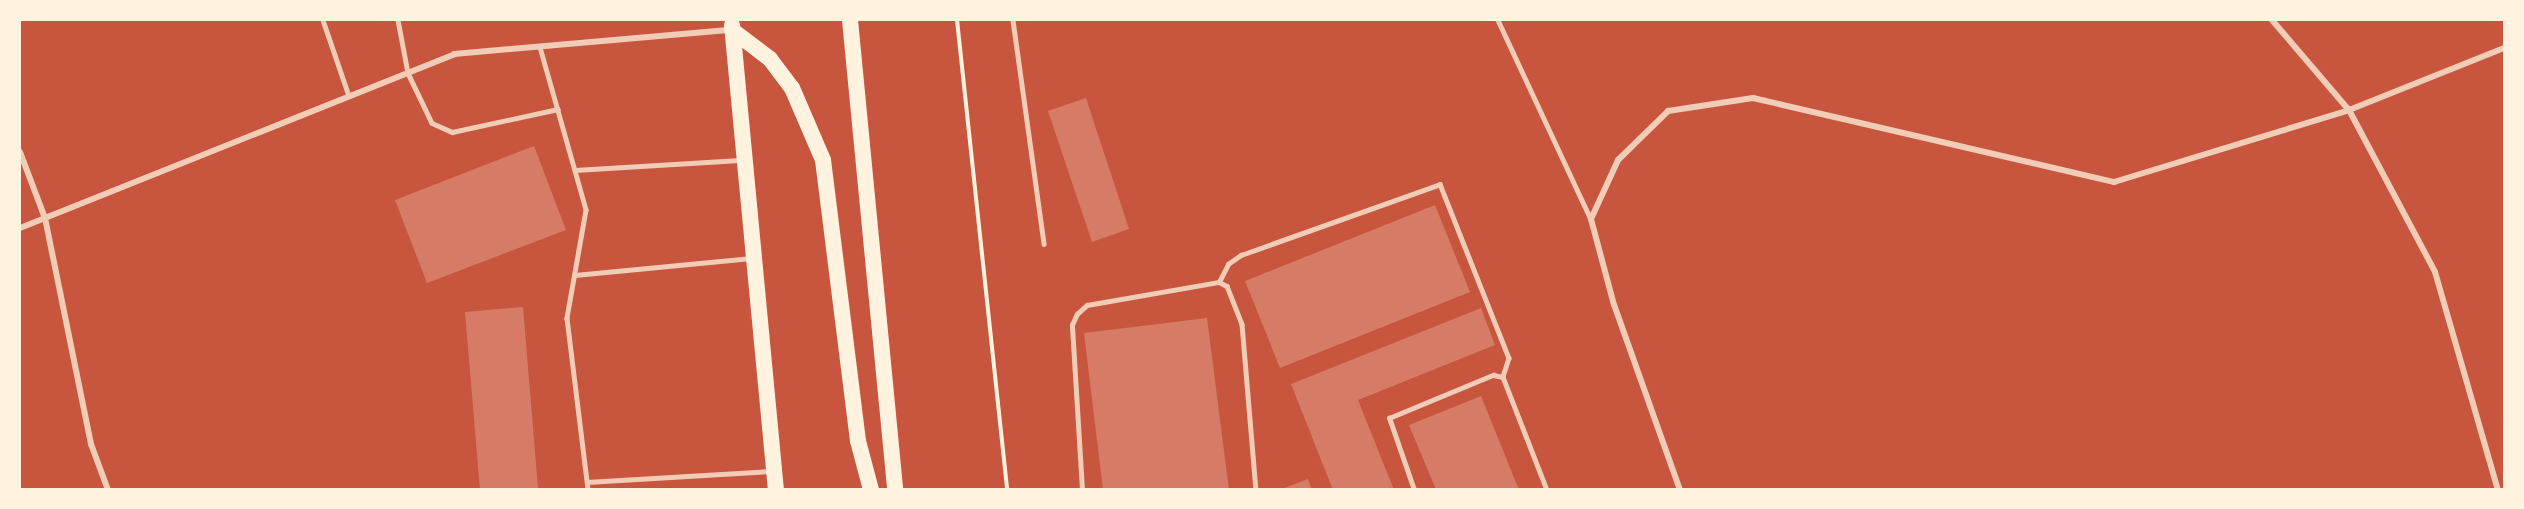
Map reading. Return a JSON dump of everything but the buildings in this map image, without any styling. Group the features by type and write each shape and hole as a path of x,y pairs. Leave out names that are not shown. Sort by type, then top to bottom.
{"highway":[{"path":"850,20 895,489"},
{"path":"732,25 756,258 776,489"},
{"path":"732,25 770,59 792,88 823,160 858,441 871,489"}],"street":[{"path":"2272,20 2349,110 2435,272 2498,489"},
{"path":"20,228 454,54 732,25"},
{"path":"1680,489 1614,305 1591,219 1618,160 1668,111 1753,98 2114,182 2349,110 2505,48"},
{"path":"20,152 45,218 91,444 108,489"}],"lane":[{"path":"323,20 348,96"},
{"path":"398,20 408,73 432,123 452,132 558,109"},
{"path":"1013,20 1044,244"},
{"path":"1498,20 1591,219"},
{"path":"540,46 586,210 567,318 588,489"},
{"path":"575,170 746,160"},
{"path":"1219,282 1241,255 1440,184 1509,358 1503,377 1547,489"},
{"path":"575,275 756,258"},
{"path":"1082,489 1072,325 1077,314 1087,305 1219,282 1227,286 1242,324 1256,489"},
{"path":"1414,489 1389,418 1493,375 1503,377"},
{"path":"587,482 775,471"}],"path":[{"path":"957,20 1007,489"}]}
